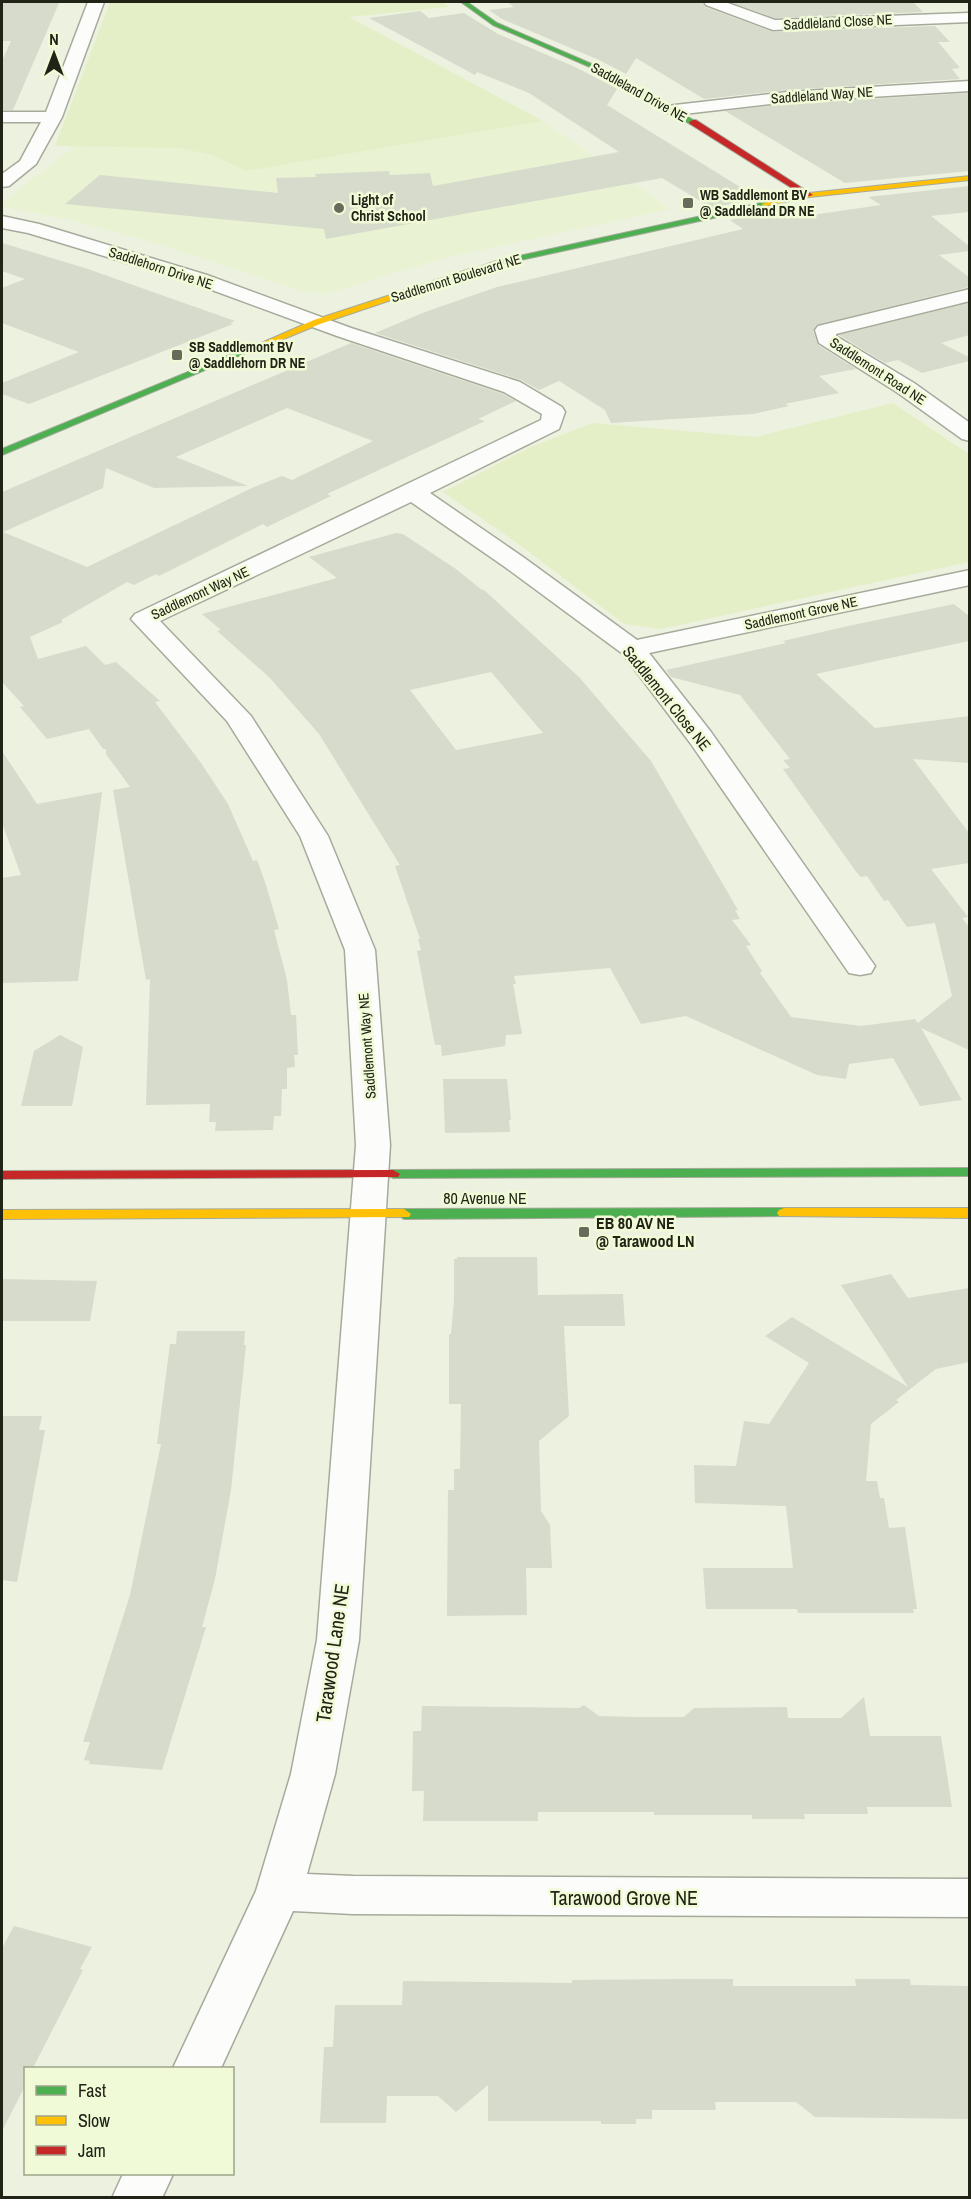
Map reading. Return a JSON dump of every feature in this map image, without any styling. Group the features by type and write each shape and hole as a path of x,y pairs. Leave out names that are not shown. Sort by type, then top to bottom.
{"street":[{"path":"2,182 27,164 52,117 96,2"},
{"name":"Saddleland Drive NE","path":"464,2 495,24 592,66 675,110 809,195"},
{"name":"Saddleland Close NE","path":"712,2 773,25 865,20 969,19 960,2"},
{"name":"Saddleland Way NE","path":"675,110 787,97 969,86"},
{"path":"2,117 52,117"},
{"name":"Saddlemont Boulevard NE","path":"2,452 317,322 496,263 809,195 969,178"},
{"name":"Saddlehorn Drive NE","path":"2,222 32,228 200,279 317,322"},
{"name":"Saddlemont Road NE","path":"969,295 825,330 826,339 906,388 969,434"},
{"name":"Saddlemont Way NE","path":"317,322 512,387 554,412 551,424 144,619 238,717 314,836 360,950 374,1145 369,1215"},
{"name":"Saddlemont Close NE","path":"413,492 514,562 632,650 701,738 860,966"},
{"name":"Saddlemont Grove NE","path":"632,650 969,577"},
{"name":"80 Avenue NE","path":"2,1174 969,1172"},
{"name":"80 Avenue NE","path":"2,1215 969,1213"},
{"name":"Tarawood Lane NE","path":"197,2067 279,1892 313,1774 338,1640 369,1215"},
{"name":"Tarawood Grove NE","path":"279,1892 365,1895 969,1898"},
{"path":"137,2198 148,2175"}],"shaded area":[{"path":"110,2 443,2 449,7 349,17 543,121 246,171 212,155 179,148 55,146"},
{"name":"Light of Christ School","path":"543,121 670,209 440,259 325,294 303,291 141,239 71,220 3,207 2,203 75,146 179,148 212,155 246,171"},
{"path":"893,403 969,454 969,562 661,629 624,624 520,545 443,492 531,447 592,423 755,437"}],"building":[{"path":"2,2 59,3 13,110 2,110 2,61 11,41 2,41"},
{"path":"507,2 702,2 705,7 773,32 935,26 950,42 938,42 960,68 952,69 960,79 787,90 704,99 636,58 626,74 599,60 502,19 489,10 514,7"},
{"path":"730,2 913,2 923,12 775,18"},
{"path":"420,11 429,18 464,13 498,34 573,66 614,87 617,89 607,105 758,198 712,208 662,178 326,239 324,229 65,204 100,175 278,193 276,178 389,171 390,175 430,173 433,186 619,152 529,93 477,72 475,75 369,18"},
{"path":"969,93 969,171 845,183 725,111 787,104"},
{"path":"969,186 969,212 931,216 969,246 969,251 939,255 969,277 969,287 816,325 813,331 818,345 856,369 819,376 839,393 785,404 789,406 753,414 611,423 605,410 559,381 539,390 521,380 375,333 425,312 497,287 743,229 730,220 778,210 791,218 881,205 868,197"},
{"path":"2,243 85,268 235,321 230,323 233,324 29,404 2,394 2,383 79,352 2,323 2,288 25,279 2,271"},
{"path":"969,303 969,335 941,343 969,357 969,361 922,373 898,360 885,363 839,335"},
{"path":"351,343 503,394 516,401 478,419 485,421 327,494 331,496 267,527 263,524 159,576 156,574 134,585 127,582 61,620 63,622 30,637 38,659 86,646 105,665 116,662 160,701 155,702 201,763 228,804 253,861 257,860 279,929 274,930 287,980 291,1015 296,1015 298,1055 294,1055 295,1067 287,1068 287,1089 282,1089 281,1116 274,1116 273,1130 215,1131 216,1122 209,1122 210,1104 146,1105 150,979 146,980 113,790 130,787 106,754 106,749 103,749 89,729 47,739 20,707 24,706 2,682 2,492","holes":["287,408 373,441 292,480 282,476 254,487 87,567 3,532 103,488 106,468 154,488 248,486 176,457"]},
{"path":"396,533 403,534 484,590 579,677 651,761 738,910 735,910 740,919 732,920 751,945 746,946 762,971 760,973 791,1017 861,1026 915,1019 918,1023 952,996 935,923 907,927 888,900 884,901 867,876 861,877 857,873 783,769 790,768 783,760 790,759 740,695 671,677 666,670 786,643 783,641 848,626 954,604 969,616 969,641 816,674 875,728 969,716 969,763 913,759 969,833 969,863 931,869 968,917 962,918 969,927 969,1050 921,1028 962,1100 920,1106 893,1058 849,1064 846,1079 817,1075 686,1016 641,1024 610,968 514,976 516,984 513,984 522,1034 506,1035 505,1046 442,1056 441,1045 435,1045 417,951 421,950 418,939 420,939 395,866 400,865 319,734 269,677 217,631 221,630 202,614 337,578 309,557","holes":["491,672 543,733 456,750 410,690"]},
{"path":"2,751 37,804 102,792 78,981 2,983 2,878 21,875 2,823"},
{"path":"60,1035 83,1047 72,1106 21,1106 34,1051"},
{"path":"443,1079 507,1079 510,1132 445,1133"},
{"path":"457,1257 537,1257 538,1295 623,1294 625,1326 564,1326 569,1416 539,1441 541,1511 550,1525 552,1568 526,1568 527,1615 447,1616 448,1490 454,1490 454,1469 460,1469 461,1404 449,1404 449,1334 451,1334 454,1300 454,1259"},
{"path":"891,1274 908,1298 969,1288 969,1362 936,1369 896,1400 899,1402 871,1424 866,1481 877,1481 880,1498 884,1498 889,1528 905,1527 917,1609 913,1609 914,1613 798,1613 797,1609 706,1609 703,1568 793,1568 786,1506 695,1503 694,1465 736,1466 744,1421 769,1424 809,1363 765,1336 792,1317 908,1387 841,1285"},
{"path":"2,1279 97,1281 90,1321 2,1321"},
{"path":"177,1331 245,1331 244,1345 246,1345 231,1490 215,1579 202,1627 206,1627 162,1770 89,1764 90,1761 84,1760 90,1742 83,1742 130,1595 161,1444 157,1444 170,1344 176,1344"},
{"path":"2,1416 42,1416 39,1430 45,1430 17,1582 2,1580"},
{"path":"864,1697 870,1736 941,1736 952,1807 867,1807 868,1814 804,1814 805,1819 752,1819 752,1815 654,1815 654,1812 538,1812 538,1821 423,1821 424,1791 412,1791 413,1731 421,1731 422,1706 579,1708 584,1705 599,1716 635,1717 684,1717 694,1708 787,1707 788,1718 841,1718"},
{"path":"14,1926 92,1947 80,1969 83,1970 34,2067 24,2067 24,2088 2,2131 2,1948"},
{"path":"733,1979 733,1986 856,1986 855,1979 910,1979 911,1985 969,1986 969,2119 815,2117 796,2102 715,2102 716,2110 652,2110 652,2119 636,2119 636,2124 601,2124 601,2121 488,2121 488,2085 456,2112 438,2096 387,2096 386,2123 320,2123 324,2047 333,2047 335,2005 402,2005 403,1981 572,1983 572,1980"}],"traffic: fast":[{"path":"464,2 495,24 592,66 693,122"},
{"path":"473,271 496,263 765,204"},
{"path":"2,452 261,345"},
{"path":"393,1174 970,1172"},
{"path":"404,1214 784,1213"}],"traffic: slow":[{"path":"765,204 809,195 970,178"},
{"path":"261,345 317,322 473,271"},
{"path":"784,1213 970,1213"},
{"path":"2,1215 404,1214"}],"traffic: jam":[{"path":"693,122 809,195"},
{"path":"2,1175 393,1174"}],"place":[{"name":"WB Saddlemont BV @ Saddleland DR NE","path":"688,203"},
{"name":"Light of Christ School","path":"339,208"},
{"name":"SB Saddlemont BV @ Saddlehorn DR NE","path":"177,355"},
{"name":"EB 80 AV NE @ Tarawood LN","path":"584,1232"}]}
